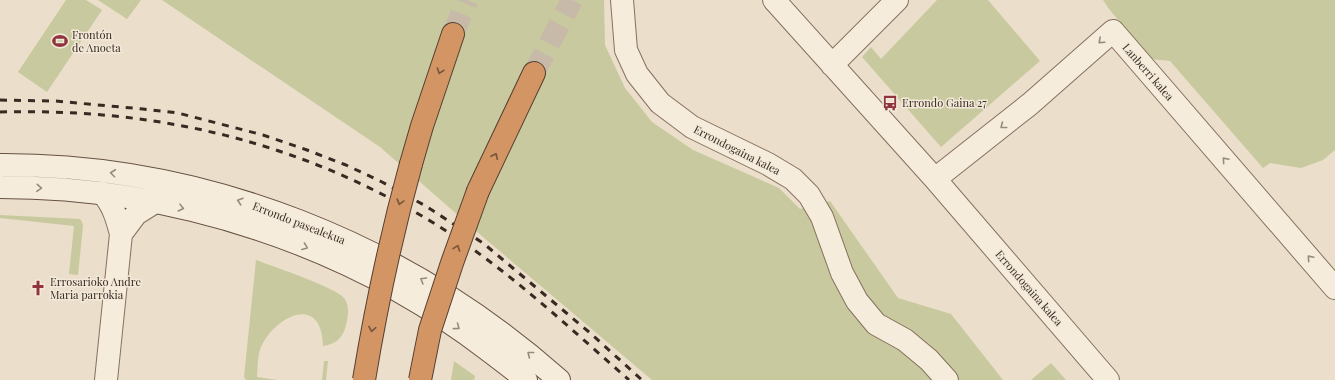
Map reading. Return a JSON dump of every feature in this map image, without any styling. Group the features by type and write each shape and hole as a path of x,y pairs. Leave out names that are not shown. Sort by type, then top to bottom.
{"highway":[{"path":"364,380 394,224 422,126 453,34"},
{"path":"420,380 430,330 478,191 534,73"}],"street":[{"name":"Errondogaina kalea","path":"622,0 626,50 637,74 660,103 692,127 768,164 793,179 808,195 822,217 842,273 857,301 876,324 905,340 929,360 947,380"},
{"name":"Errondogaina kalea","path":"774,0 935,179 1108,380"},
{"path":"832,65 897,0"},
{"name":"Lanberri kalea","path":"935,179 1030,104 1113,31 1335,288"},
{"name":"Errondo pasealekua","path":"0,165 75,168 125,174 224,196 272,211 320,229 405,270 454,299 496,328 559,380"},
{"name":"Errondo pasealekua","path":"0,187 26,187 102,193 155,202 217,217 263,231 312,249 402,293 445,319 526,380"},
{"path":"102,193 108,199 121,234 106,380"},
{"path":"121,234 136,214 155,202"}],"green space":[{"name":"Frontón de Anoeta","path":"66,0 86,0 102,10 47,92 18,72"},
{"path":"98,0 141,0 127,19"},
{"path":"162,0 604,0 605,45 625,88 652,122 693,150 779,188 800,209 830,201 898,298 951,314 1003,380 652,380 483,237 380,147"},
{"path":"937,0 988,0 1040,61 941,147 862,57 871,47 881,59"},
{"path":"1103,0 1335,0 1335,150 1323,160 1301,168 1270,163 1263,168 1170,61 1151,59"},
{"path":"0,215 80,219 83,226 78,275 69,274 74,226 0,218"},
{"path":"256,260 330,289 344,298 348,308 345,330 341,337 332,344 323,346 321,330 316,320 308,315 299,314 289,318 270,332 261,347 258,360 257,377 277,380 246,380 244,377"},
{"path":"324,361 328,361 326,380 322,380"},
{"path":"454,361 475,376 474,380 451,380"},
{"path":"1051,363 1066,380 1031,380"}],"tunnel":[{"path":"453,34 467,0"},
{"path":"534,73 572,0"}],"railway":[{"path":"0,100 55,101 178,113 263,135 346,165 382,182 424,205 483,243 589,332 642,380"},
{"path":"0,112 57,112 113,116 168,123 221,134 274,149 326,168 377,192 427,219 454,236 532,295 629,380"}],"place":[{"name":"Frontón de Anoeta","path":"60,41"},
{"name":"Errondo Gaina 27","path":"890,103"},
{"name":"Errosarioko Andre Maria parrokia","path":"38,288"}]}
